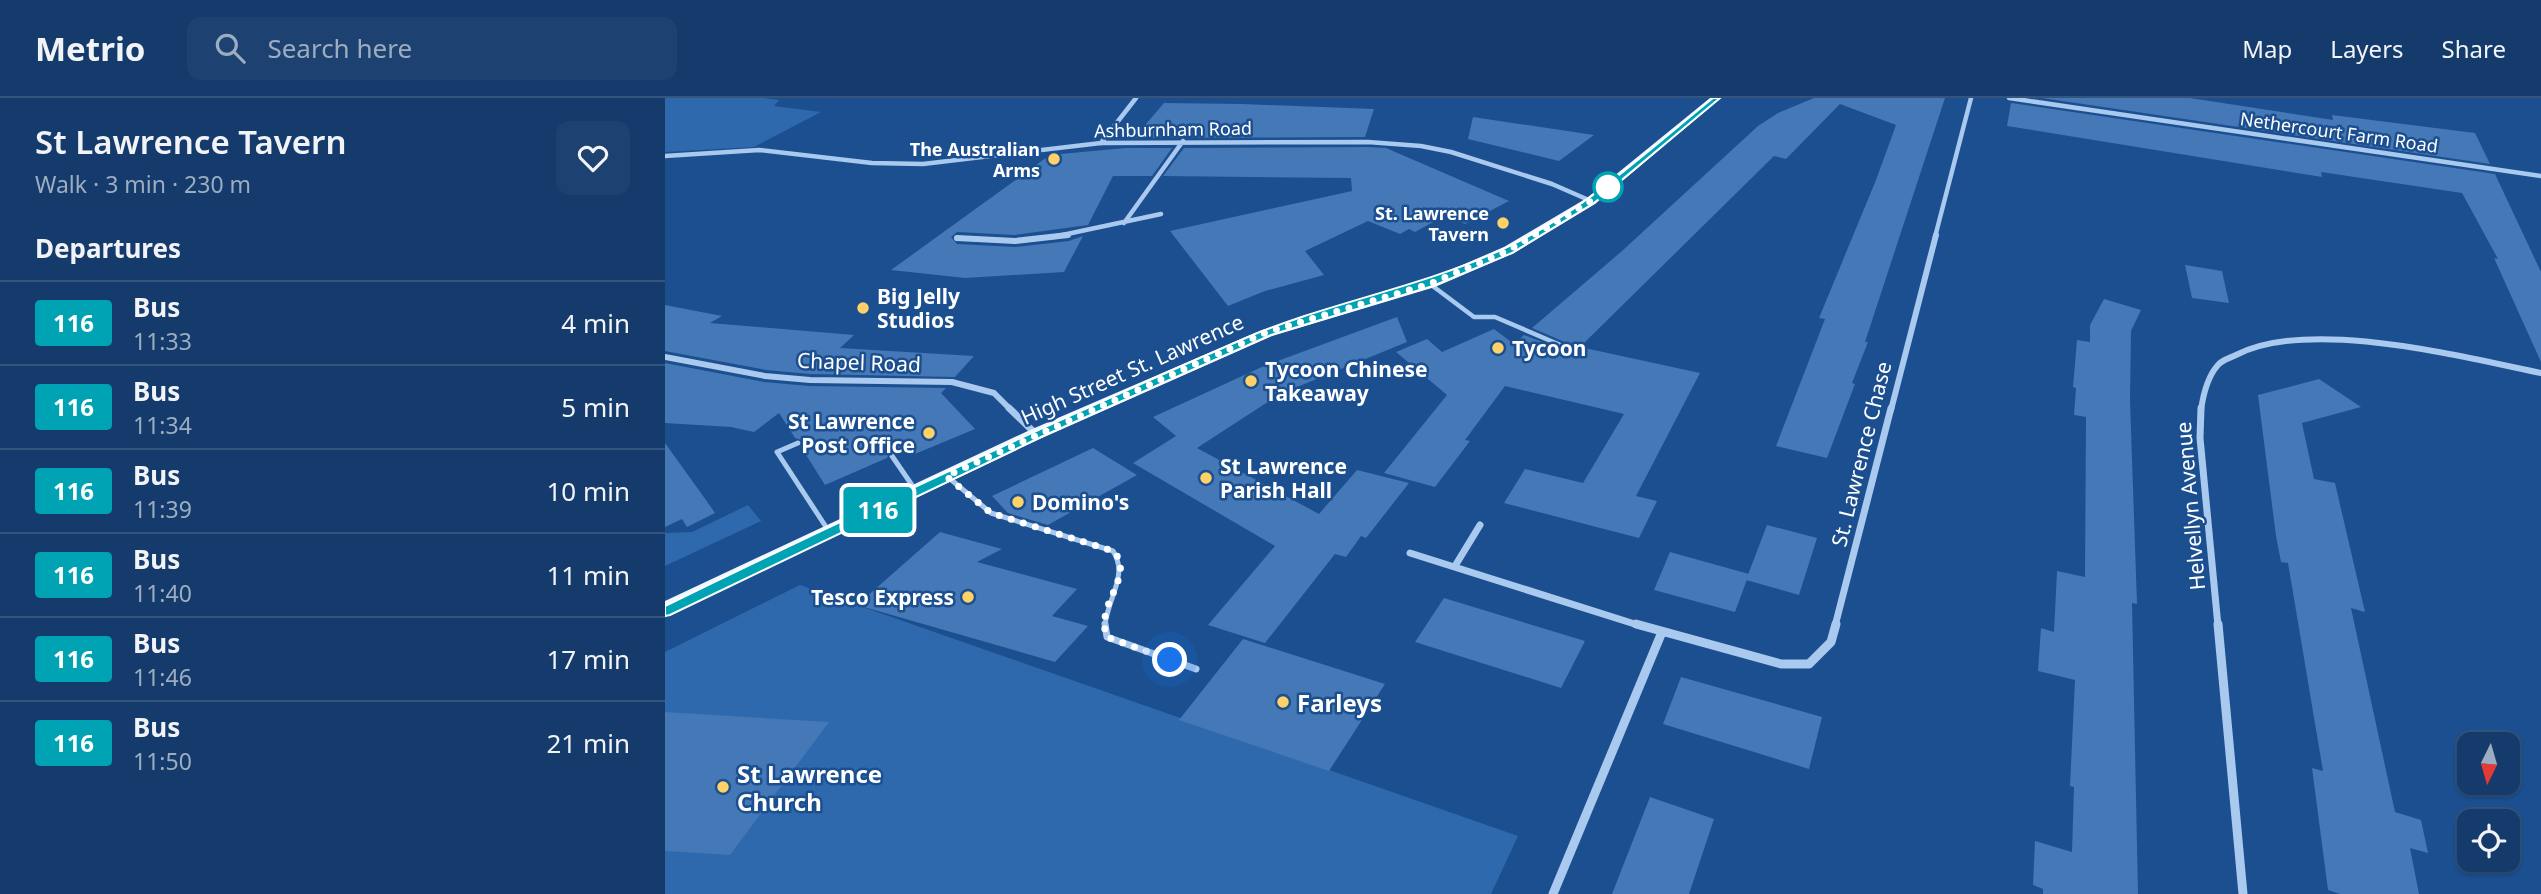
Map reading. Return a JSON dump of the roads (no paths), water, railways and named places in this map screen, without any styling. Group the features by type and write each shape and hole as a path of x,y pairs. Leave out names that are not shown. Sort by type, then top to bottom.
{"main road":[{"name":"High Street St. Lawrence","path":"665,610 1036,434 1267,332 1430,284 1509,250 1591,201 1715,98"}],"street":[{"path":"1101,143 1136,98"},
{"name":"St. Lawrence Chase","path":"1410,553 1662,632 1780,664 1809,664 1831,642 1971,98"},
{"name":"Nethercourt Farm Road","path":"2009,98 2541,176"},
{"path":"1124,223 1183,141"},
{"name":"Ashburnham Road","path":"665,156 759,150 872,163 923,164 1101,143 1368,142 1421,146 1451,152 1552,184 1591,201"},
{"path":"957,238 1015,241 1065,236 1161,214"},
{"name":"Helvellyn Avenue","path":"2243,894 2200,438 2200,401 2219,363 2256,345 2323,339 2390,345 2541,373"},
{"name":"Chapel Road","path":"665,357 776,377 953,382 994,394 1036,434"},
{"path":"1455,566 1480,525"},
{"path":"1553,894 1662,632"}],"lane":[{"path":"1430,284 1474,317 1495,317 1572,350"},
{"path":"798,443 777,452 830,532"},
{"path":"892,456 916,491"},
{"path":"946,476 991,513 1113,551 1120,558 1122,567 1104,611 1107,637 1196,669"}],"place":[{"name":"The Australian Arms","path":"1054,159"},
{"name":"St. Lawrence Tavern","path":"1503,223"},
{"name":"Big Jelly Studios","path":"863,308"},
{"name":"Tycoon","path":"1498,348"},
{"name":"Tycoon Chinese Takeaway","path":"1251,381"},
{"name":"St Lawrence Post Office","path":"929,433"},
{"name":"St Lawrence Parish Hall","path":"1206,478"},
{"name":"Domino's","path":"1018,502"},
{"name":"Tesco Express","path":"968,597"},
{"name":"Farleys","path":"1283,702"},
{"name":"St Lawrence Church","path":"723,787"}]}
